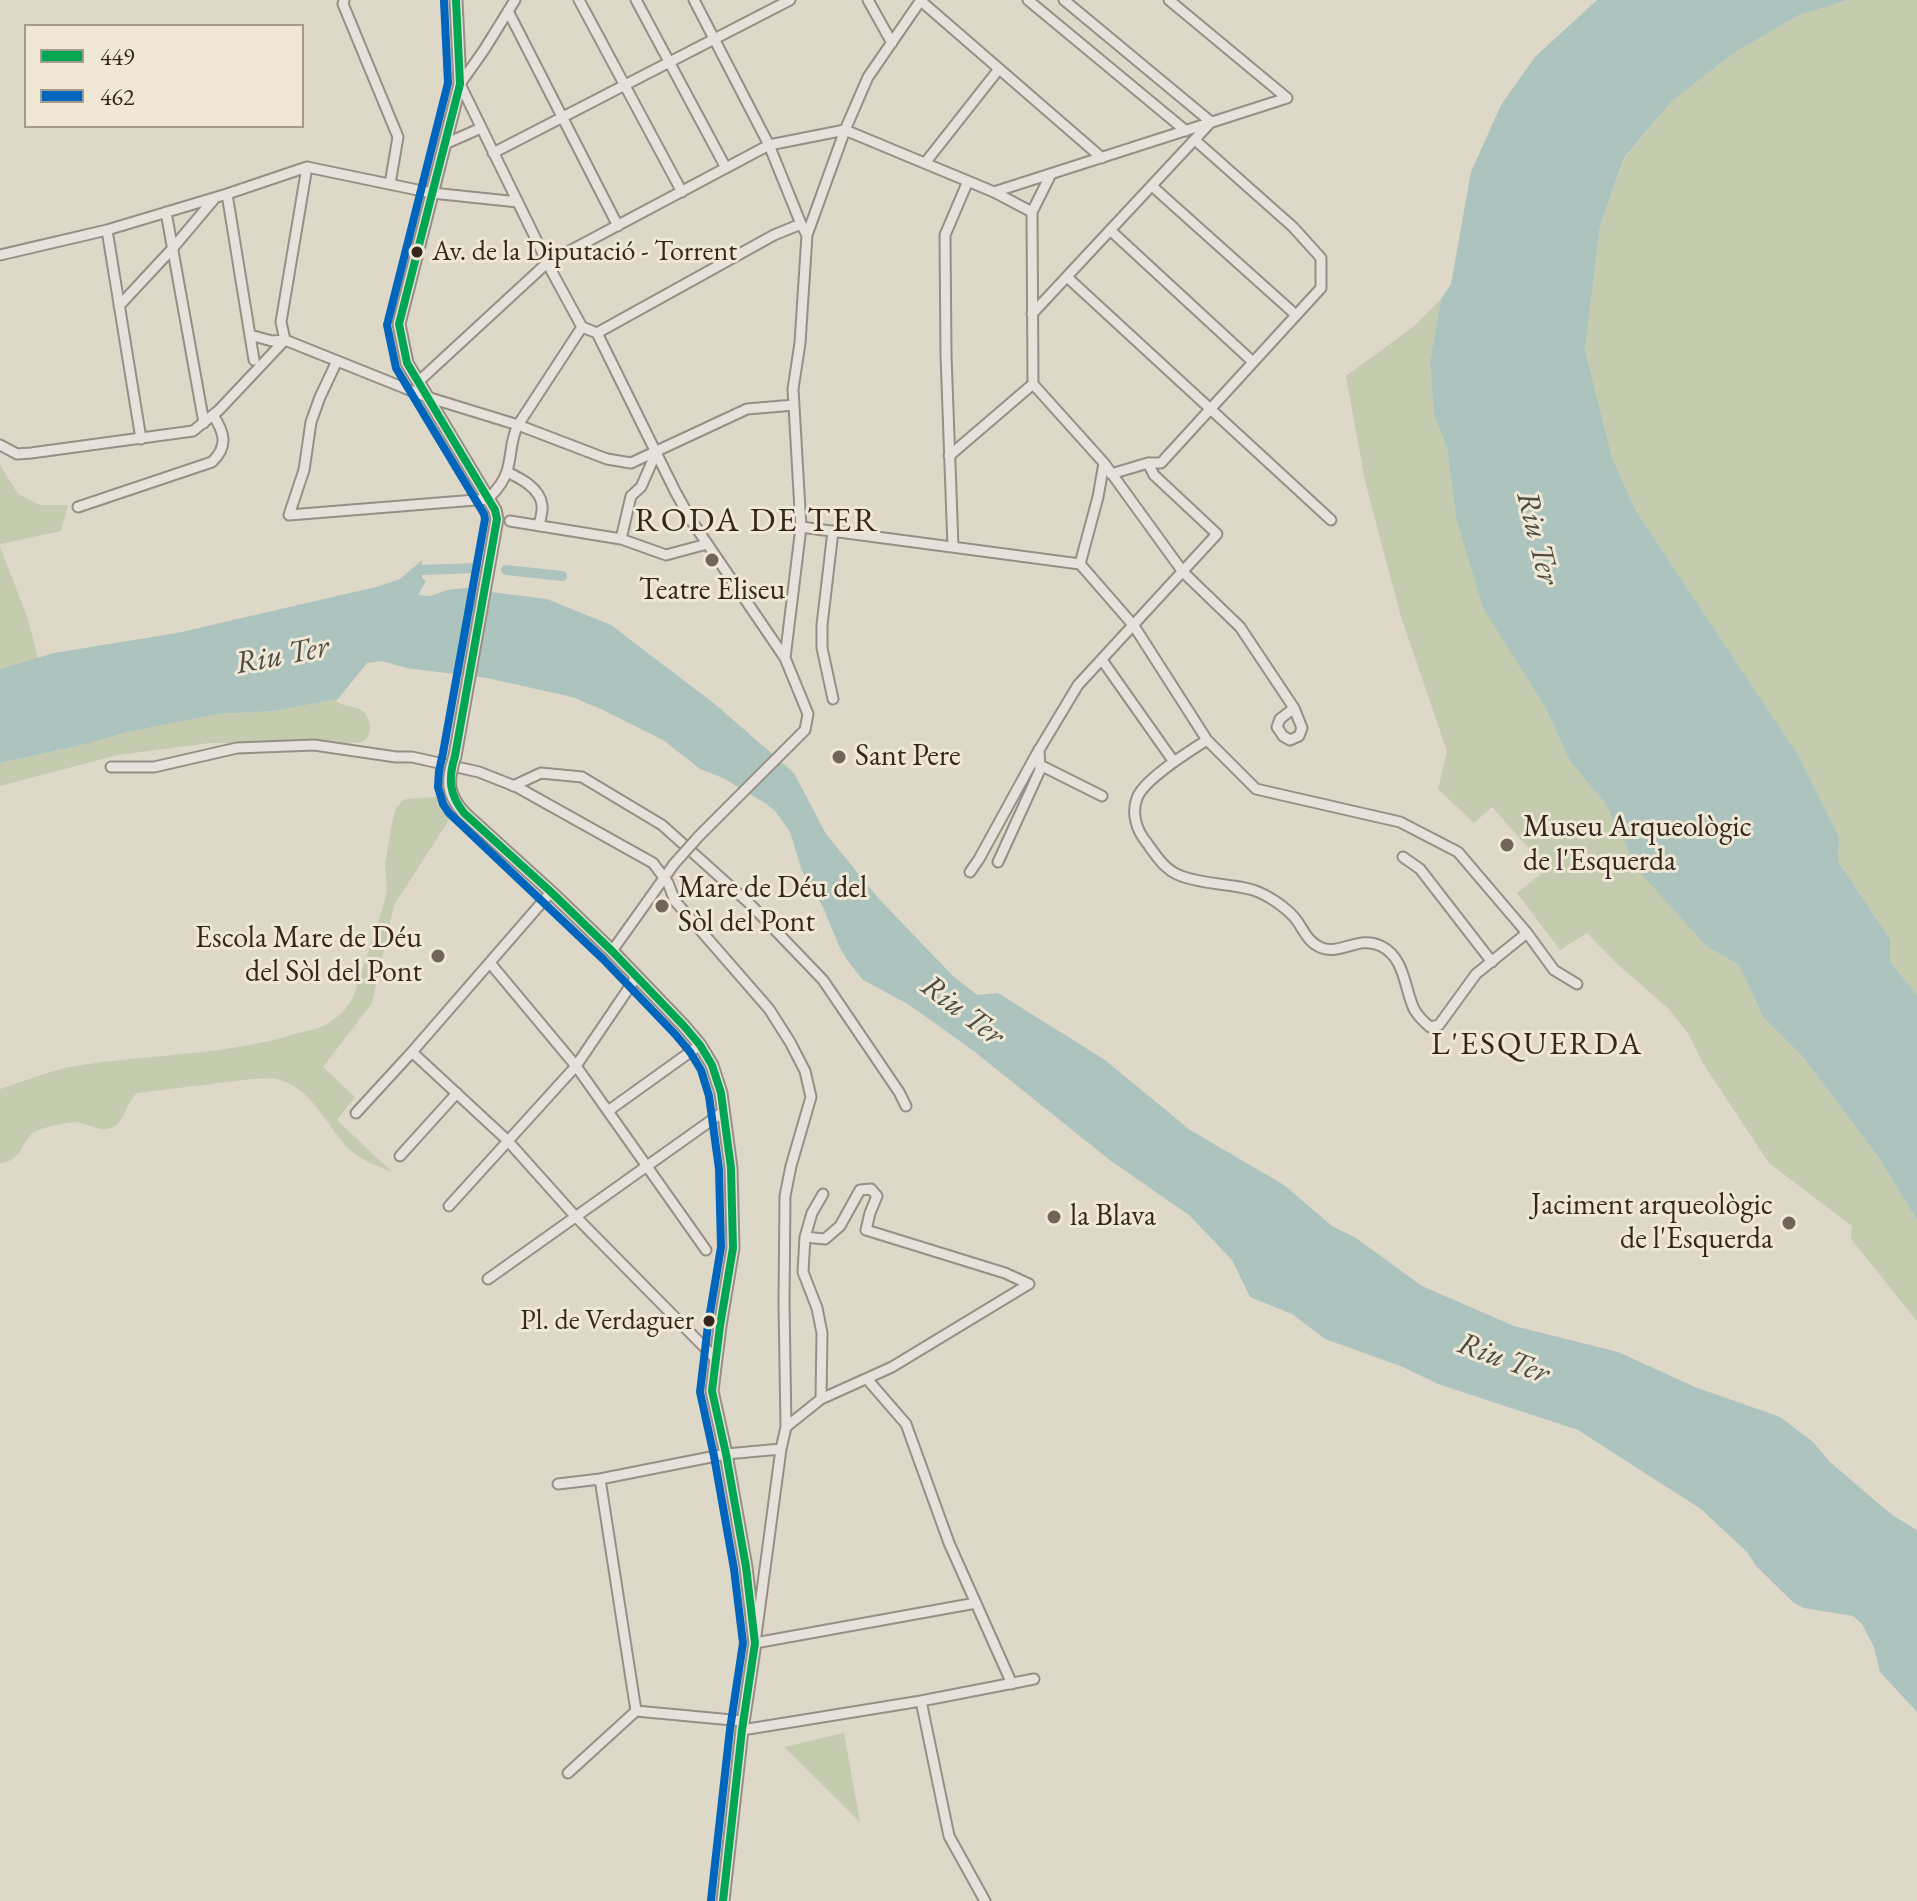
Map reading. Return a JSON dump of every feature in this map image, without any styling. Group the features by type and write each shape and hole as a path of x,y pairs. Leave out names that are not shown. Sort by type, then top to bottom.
{"street":[{"path":"344,0 398,137 390,184"},
{"path":"456,0 460,84 399,324 407,363 495,510 497,528 448,781 455,803 464,813 612,951 700,1045 717,1079 731,1168 733,1248 712,1391 746,1567 755,1643"},
{"path":"460,84 515,0"},
{"path":"579,0 682,192"},
{"path":"636,0 726,168"},
{"path":"694,0 769,145 807,235"},
{"path":"868,0 892,43"},
{"path":"785,658 801,527 793,389 800,343 807,235 868,77 921,0 1102,158"},
{"path":"1028,0 1186,131"},
{"path":"1064,0 1211,122"},
{"path":"994,192 1287,98 1169,0"},
{"path":"493,153 784,1"},
{"path":"508,11 618,226"},
{"path":"925,163 999,69"},
{"path":"460,84 547,263 582,327 597,333 685,511 785,658 808,714 805,730 674,864 612,951"},
{"path":"1032,314 1211,122"},
{"path":"445,144 481,128"},
{"path":"418,382 547,263 769,145 845,130 994,192 1032,212"},
{"path":"1111,474 1148,463 1161,463 1321,288 1321,258 1293,227 1195,140"},
{"path":"285,340 281,322 307,167"},
{"path":"0,255 107,230 307,167 432,193 518,202"},
{"path":"1051,174 1032,212 1033,384 1104,463 1183,572 1240,627 1294,708"},
{"path":"953,547 945,235 968,181"},
{"path":"1152,186 1296,315"},
{"path":"227,194 254,360"},
{"path":"119,306 216,197"},
{"path":"166,212 204,423"},
{"path":"597,333 774,235 801,224"},
{"path":"107,230 141,439"},
{"path":"1110,230 1253,362"},
{"path":"1067,277 1331,520"},
{"path":"337,361 311,422 304,470 289,515 488,499 498,489 507,472 512,436 518,425 582,327"},
{"path":"250,335 272,341 285,340 427,397 518,425 607,459 631,463 747,409 794,405"},
{"path":"0,445 17,454 31,453 193,431 213,415 285,340"},
{"path":"949,456 1033,384"},
{"path":"78,507 212,462 223,444 222,429 213,415"},
{"path":"621,539 631,496 641,487 656,453"},
{"path":"1080,564 1104,463"},
{"path":"970,872 1078,685 1217,534 1154,475 1148,463"},
{"path":"507,472 527,483 536,493 542,505 539,526"},
{"path":"510,521 621,539 666,555 707,544"},
{"path":"801,527 1080,564 1134,626 1207,740 1256,789 1400,822 1458,852 1527,933 1554,970 1577,984"},
{"path":"833,531 822,625 822,648 833,699"},
{"path":"1102,660 1174,762"},
{"path":"1207,740 1148,783 1137,797 1135,814 1138,831 1163,866 1177,875 1199,883 1253,890 1293,916 1303,933 1322,948 1334,949 1365,942 1388,951 1398,962 1415,1011 1430,1027 1439,1025 1476,974 1527,933"},
{"path":"111,767 154,767 237,748 314,745 412,757 479,772 513,786 653,863 664,877 675,901 769,1009 790,1042 805,1071 811,1097 785,1196 786,1427 742,1725 723,1901"},
{"path":"998,862 1040,770 1039,749"},
{"path":"1040,765 1102,796"},
{"path":"513,786 541,773 582,777 662,825 750,904 823,980 906,1106"},
{"path":"1403,857 1420,869 1492,962"},
{"path":"356,1113 551,892"},
{"path":"490,963 576,1066 706,1250"},
{"path":"449,1206 576,1066 637,976"},
{"path":"608,1111 700,1045"},
{"path":"412,1052 507,1140 575,1216 716,1359"},
{"path":"400,1156 457,1093"},
{"path":"488,1279 723,1112"},
{"path":"786,1427 821,1399 892,1367 1029,1284 1005,1273 866,1230 877,1196 871,1189 860,1190 840,1226 825,1239 805,1237"},
{"path":"821,1399 822,1333 817,1308 803,1272 805,1237 812,1213 823,1194"},
{"path":"867,1379 906,1424 949,1543 1012,1684"},
{"path":"558,1484 600,1479 726,1454 781,1449"},
{"path":"600,1479 636,1711"},
{"path":"755,1643 976,1603"},
{"path":"568,1773 636,1711 742,1725 921,1701 1034,1679"},
{"path":"921,1701 949,1836 985,1901"}],"green space":[{"path":"1848,0 1917,0 1917,995 1890,961 1890,939 1838,861 1839,837 1797,753 1636,511 1612,458 1585,350 1600,226 1624,159 1672,101 1734,53 1799,15"},
{"path":"1441,299 1430,362 1434,415 1447,448 1456,517 1570,761 1605,803 1639,870 1706,946 1739,965 1763,1017 1802,1056 1879,1158 1917,1220 1917,1321 1851,1239 1852,1226 1769,1163 1702,1062 1689,1035 1668,1008 1587,933 1560,950 1517,893 1547,869 1492,807 1474,823 1438,789 1447,751 1401,617 1365,481 1346,376 1413,327"},
{"path":"0,465 18,494 40,505 68,505 61,531 0,544"},
{"path":"0,547 27,616 38,658 0,669"},
{"path":"338,699 336,702 358,709 367,716 370,728 364,741 210,743 118,755 0,786 0,763 218,714 274,711"},
{"path":"437,797 449,820 394,905 372,1003 323,1067 355,1097 337,1120 392,1172 352,1152 309,1098 277,1079 252,1079 137,1093 115,1126 102,1129 76,1122 46,1127 32,1134 12,1159 0,1163 0,1089 76,1066 241,1047 318,1028 337,1017 354,995 384,904 387,891 385,864 396,808 407,799"},
{"path":"844,1733 860,1822 784,1747"}],"water":[{"name":"Riu Ter","path":"1597,0 1848,0 1799,15 1734,53 1672,101 1624,158 1600,226 1585,350 1612,458 1636,511 1797,753 1839,837 1838,861 1890,939 1890,961 1917,995 1917,1220 1879,1158 1802,1056 1763,1017 1739,965 1706,946 1638,870 1605,803 1570,761 1544,705 1483,608 1456,517 1447,448 1434,415 1430,362 1441,299 1451,284 1471,172 1501,105 1535,57"},
{"name":"Riu Ter","path":"422,560 422,578 426,581 418,595 431,596 447,590 474,587 547,599 611,625 716,705 794,773 826,834 880,900 953,976 977,995 998,993 1105,1060 1190,1130 1284,1185 1332,1226 1356,1238 1422,1286 1514,1326 1618,1352 1695,1387 1780,1417 1813,1442 1830,1462 1892,1515 1917,1530 1917,1712 1880,1672 1874,1647 1862,1624 1853,1616 1804,1608 1794,1603 1756,1566 1747,1552 1701,1509 1578,1430 1438,1384 1403,1367 1325,1339 1292,1314 1250,1297 1232,1260 1189,1215 1111,1161 932,1021 863,980 839,946 823,907 802,871 790,832 775,811 723,778 700,769 663,740 601,709 572,697 487,678 406,668 382,661 367,663 338,699 274,711 218,714 0,763 0,669 54,653 177,633 376,587 400,579"}],"waterway":[{"path":"412,577 421,570 475,568"},
{"path":"506,570 562,576"}],"transit line":[{"name":"449","path":"456,0 460,84 399,324 407,363 495,510 497,519 451,786 464,813 612,951 684,1026 712,1065 721,1093 731,1168 733,1248 712,1391 746,1567 755,1643 723,1901"},
{"name":"462","path":"444,1 448,83 387,325 396,368 485,519 438,787 449,813 603,959 675,1034 701,1070 709,1096 719,1169 721,1247 700,1392 734,1569 743,1643 711,1900"}],"place":[{"name":"Av. de la Diputació - Torrent","path":"417,252"},
{"name":"Teatre Eliseu","path":"712,560"},
{"name":"Sant Pere","path":"839,757"},
{"name":"Museu Arqueològic de l'Esquerda","path":"1507,845"},
{"name":"Mare de Déu del Sòl del Pont","path":"662,906"},
{"name":"Escola Mare de Déu del Sòl del Pont","path":"438,956"},
{"name":"la Blava","path":"1054,1217"},
{"name":"Jaciment arqueològic de l'Esquerda","path":"1789,1223"},
{"name":"Pl. de Verdaguer","path":"709,1321"}],"district":[{"name":"RODA DE TER","path":"757,522"},
{"name":"L'ESQUERDA","path":"1537,1045"}]}
